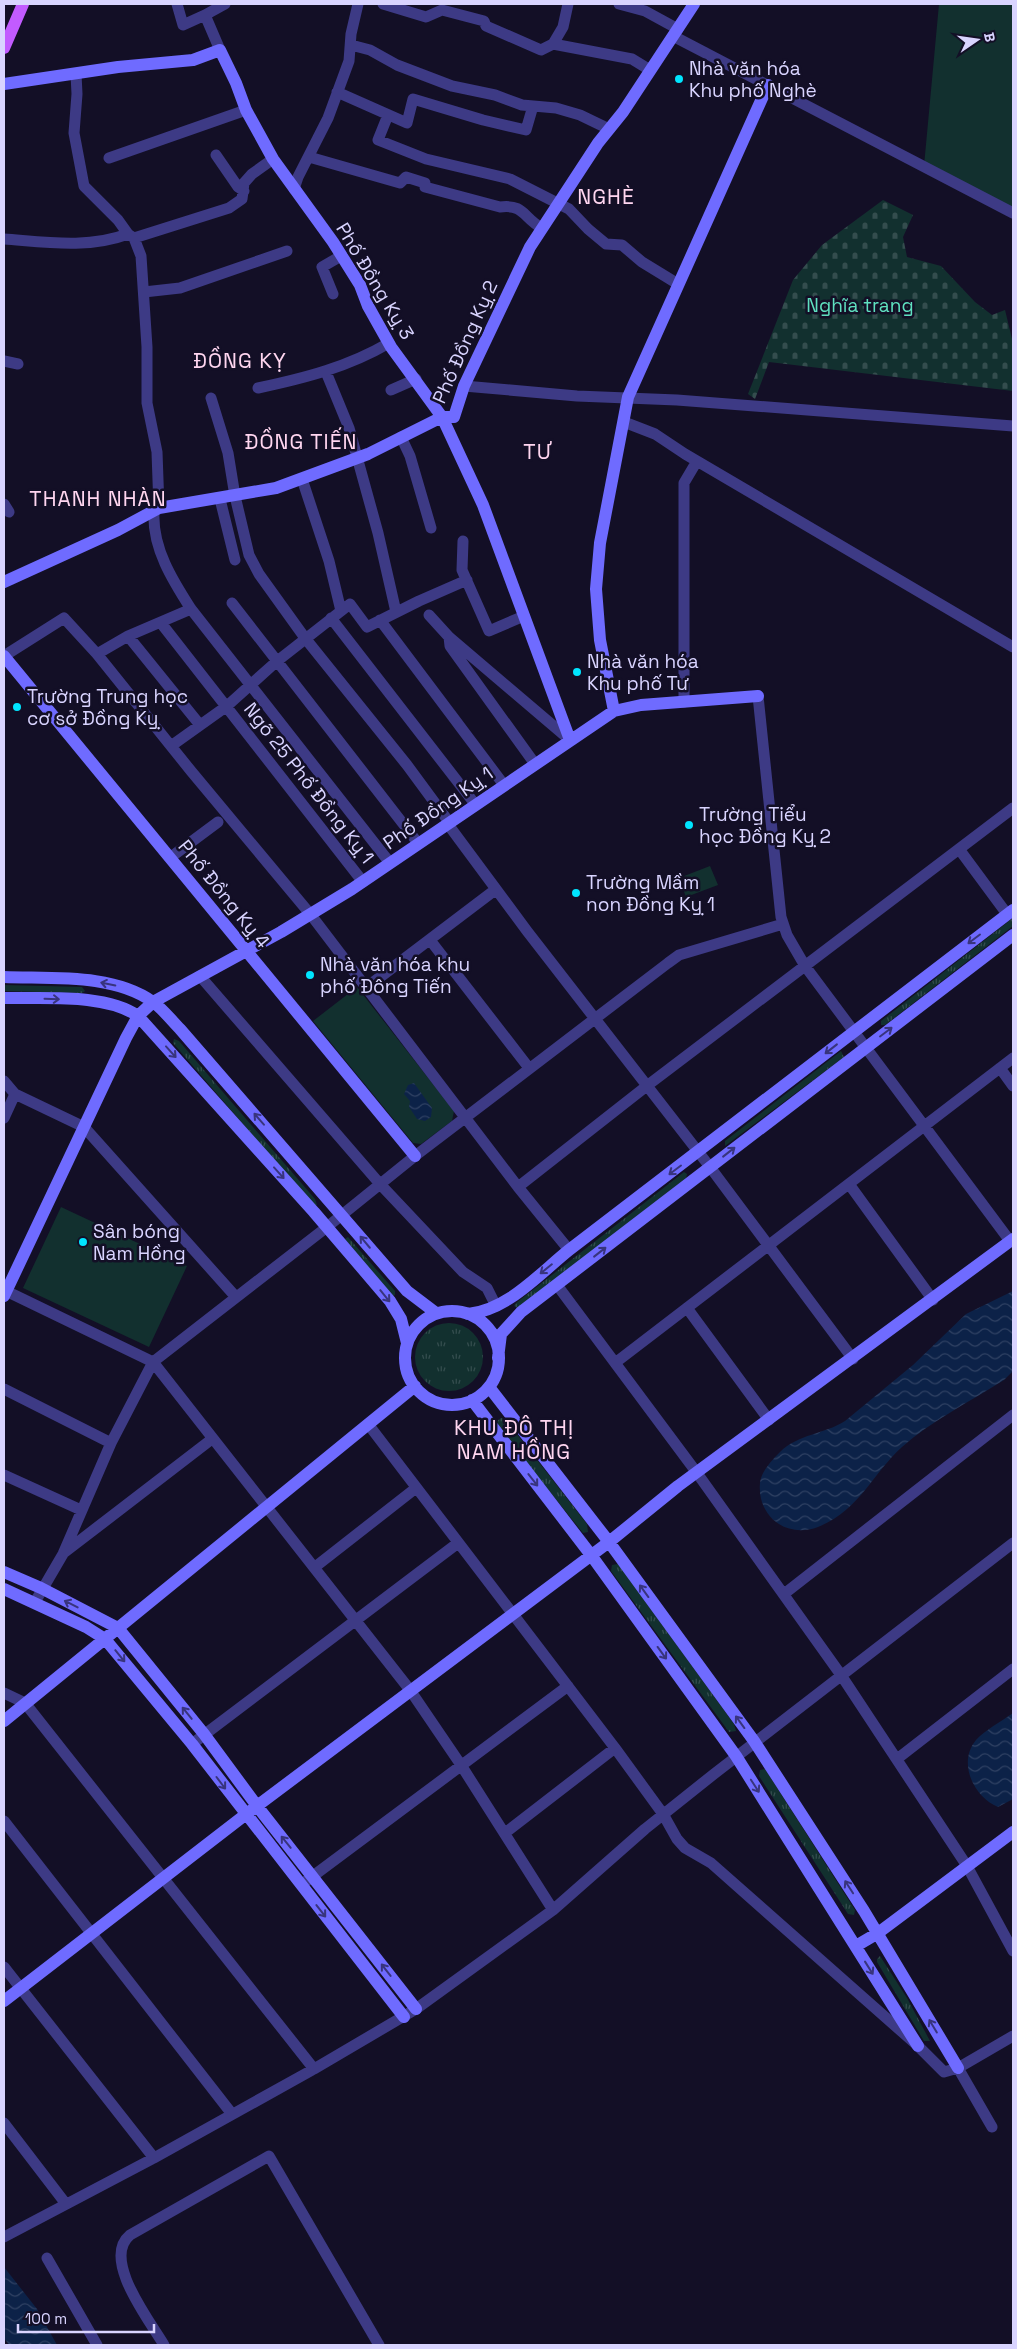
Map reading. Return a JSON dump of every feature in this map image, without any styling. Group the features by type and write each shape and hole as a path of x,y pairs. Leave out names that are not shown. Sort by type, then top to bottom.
{"main road":[{"path":"4,48 23,4"}],"street":[{"path":"177,4 183,25 224,4"},
{"path":"294,189 308,157 318,142 349,61 358,4"},
{"path":"383,4 426,17 443,7 484,21 486,26 541,50 553,44 563,27 568,4"},
{"path":"619,4 645,11 675,33 768,85 1013,213"},
{"name":"Phố Đồng Kỵ 2","path":"4,582 157,510 276,488 357,458 442,417 454,418 464,386 522,264 542,228 694,4"},
{"path":"4,84 193,60 220,50 205,15"},
{"path":"553,44 632,59 650,70"},
{"path":"350,46 370,50 396,65 452,86 495,95 522,105 551,107 580,115 609,129"},
{"name":"Phố Đồng Kỵ 3","path":"220,50 236,83 246,110 273,159 360,285 368,306 389,343 442,417 482,505 570,740"},
{"path":"76,74 77,94 74,133 84,186 118,220 131,236 141,256 148,402 157,452 157,510 153,524 161,555 174,584 191,610 390,863"},
{"path":"614,710 600,640 596,589 600,543 628,398 768,85"},
{"path":"337,92 406,124 413,99 483,120 526,130 533,106"},
{"path":"109,158 246,110"},
{"path":"388,115 378,140 426,159 510,179 559,202 606,244 622,245 642,262 678,284"},
{"path":"216,155 238,186 244,191"},
{"path":"308,157 400,183 406,177 425,183 424,187 500,207 512,206 523,212 533,224 542,228"},
{"path":"4,239 72,243 107,242 229,208 242,199 244,183 273,159"},
{"path":"144,292 180,288 287,251"},
{"path":"333,294 322,267 341,256"},
{"path":"258,388 326,372 369,355 389,343"},
{"path":"4,361 18,364"},
{"path":"326,372 349,428 378,533 396,612"},
{"path":"391,390 416,379"},
{"path":"464,386 577,396 628,398 1013,426"},
{"path":"211,398 228,453 235,496 249,554 259,574 305,638 407,765 495,890 648,1085 853,1359"},
{"path":"624,422 655,434 697,461 1013,647"},
{"path":"401,437 410,456 431,528"},
{"path":"684,702 684,483 697,461"},
{"path":"302,479 329,561 336,614 475,804"},
{"path":"220,498 235,560"},
{"path":"462,541 462,570 489,631 524,616"},
{"path":"171,746 227,706 250,683 350,604 367,626 467,580"},
{"path":"232,604 418,844"},
{"path":"97,654 128,636 191,610"},
{"path":"429,615 449,637 570,740"},
{"path":"4,656 64,618 97,654 311,914 518,1187 569,1250"},
{"path":"380,620 504,785"},
{"name":"Ngõ 25 Phố Đồng Kỵ 1","path":"161,623 363,882"},
{"path":"128,636 200,725"},
{"path":"449,637 450,646 535,764"},
{"name":"Phố Đồng Kỵ 4","path":"4,656 416,1156"},
{"path":"4,2000 513,1612 609,1542 698,1472 1012,1240 865,1048 794,950 783,924 758,696"},
{"name":"Phố Đồng Kỵ 1","path":"138,1016 153,1002 311,914 363,882 614,710 641,705 758,696"},
{"path":"518,1187 648,1085 1013,808"},
{"path":"171,857 218,822"},
{"path":"468,1314 496,1306 515,1294 569,1250 1010,912 959,849"},
{"path":"366,987 495,890"},
{"path":"35,1602 41,1588 63,1554 111,1443 153,1362 529,1068 679,955 783,924"},
{"path":"4,998 104,1001 128,1009 138,1016 327,1227 391,1302 404,1326 407,1343 406,1365 415,1386 423,1394 438,1402 455,1404 472,1400 488,1387 496,1373 500,1339 505,1329 521,1312 1013,935"},
{"path":"430,940 529,1068"},
{"path":"200,976 380,1184 463,1272 487,1288 496,1306"},
{"path":"4,977 104,982 126,988 153,1002 180,1029 407,1291 436,1313"},
{"path":"138,1016 5,1293 153,1362 212,1440 267,1505 410,1690 461,1765 553,1910"},
{"path":"615,1363 1013,1058"},
{"path":"1000,1068 1013,1086"},
{"path":"4,1081 15,1094 84,1127 235,1296"},
{"path":"4,1118 15,1094"},
{"path":"849,1184 932,1300"},
{"path":"557,1285 698,1472 841,1675 967,1866 1013,1951"},
{"path":"687,1308 769,1420"},
{"path":"407,1343 416,1327 425,1319 436,1313 452,1311 468,1314 482,1322 492,1333 498,1358"},
{"path":"4,1721 415,1386"},
{"path":"488,1387 609,1542 754,1742 878,1933 992,2127"},
{"path":"4,1389 111,1443"},
{"path":"472,1400 591,1555 736,1756 918,2046"},
{"path":"784,1594 1013,1415"},
{"path":"368,1424 615,1748 685,1848 711,1863 918,2046 940,2070 947,2072 958,2068 1013,2036"},
{"path":"63,1554 212,1440"},
{"path":"4,1475 81,1510"},
{"path":"315,1567 416,1488"},
{"path":"192,1744 458,1543"},
{"path":"4,2237 154,2158 314,2069 416,2009 553,1910 663,1814 1013,1543"},
{"path":"4,1572 41,1588 118,1628 204,1734 257,1806 314,1876 416,2009"},
{"path":"4,1589 35,1602 105,1639 192,1744 245,1815 404,2017"},
{"path":"897,1759 1013,1668"},
{"path":"301,1886 568,1686"},
{"path":"4,1692 25,1703 165,1877 314,2069"},
{"path":"505,1833 615,1748"},
{"path":"4,1821 232,2114"},
{"path":"856,1946 878,1933 1013,1832"},
{"path":"4,1967 154,2158"},
{"path":"4,2123 66,2204"},
{"path":"164,2345 125,2278 120,2255 122,2243 130,2235 269,2156 379,2345"},
{"path":"47,2258 97,2345"}],"green space":[{"path":"939,4 1013,4 1013,213 924,166"},
{"name":"Nghĩa trang","path":"883,200 913,215 903,237 907,257 941,266 975,302 992,315 1005,310 1013,343 1013,391 769,362 755,399 748,394 793,280 822,245"},
{"path":"710,866 718,885 686,897 679,878"},
{"path":"1013,918 1013,926 885,1025 881,1025 881,1021"},
{"path":"4,985 82,987 85,991 82,993 4,991"},
{"path":"357,987 454,1111 452,1121 421,1144 413,1143 313,1021"},
{"path":"174,1039 179,1041 315,1199 317,1205 314,1206 173,1043"},
{"path":"841,1051 844,1057 725,1146 725,1141"},
{"path":"684,1172 687,1174 686,1178 518,1308 514,1306 516,1303"},
{"path":"61,1207 187,1266 149,1347 23,1288"},
{"path":"348,1237 395,1291 395,1295 393,1296 345,1239"},
{"path":"442,1323 456,1323 468,1328 478,1338 483,1350 483,1364 478,1376 468,1386 456,1391 442,1391 430,1386 420,1376 415,1364 415,1350 420,1338 430,1328"},
{"path":"501,1418 505,1419 587,1524 588,1532 583,1533 498,1427 497,1421"},
{"path":"618,1564 734,1724 736,1731 729,1732 611,1571 612,1565"},
{"path":"765,1769 855,1910 854,1915 848,1914 759,1776 760,1770"},
{"path":"880,1956 907,1998 930,2041 924,2041 877,1962"}],"water":[{"path":"414,1083 432,1108 431,1117 425,1121 417,1119 409,1107 410,1101 404,1094 408,1085"},
{"path":"1013,1291 1013,1371 1004,1380 938,1420 913,1438 892,1457 855,1501 832,1520 818,1527 795,1530 776,1522 769,1515 760,1495 760,1483 770,1462 780,1452 795,1441 845,1421 913,1365 966,1314"},
{"path":"1013,1713 1013,1799 998,1807 982,1796 975,1787 968,1769 968,1759 976,1740"},
{"path":"4,2267 37,2309 57,2345 9,2345 4,2338"}],"place":[{"name":"Nhà văn hóa Khu phố Nghè","path":"679,79"},
{"name":"Nhà văn hóa Khu phố Tư","path":"577,672"},
{"name":"Trường Trung học cơ sở Đồng Kỵ","path":"17,707"},
{"name":"Trường Tiểu học Đồng Kỵ 2","path":"689,825"},
{"name":"Trường Mầm non Đồng Kỵ 1","path":"576,893"},
{"name":"Nhà văn hóa khu phố Đông Tiến","path":"310,975"},
{"name":"Sân bóng Nam Hồng","path":"83,1242"}],"district":[{"name":"NGHÈ","path":"606,196"},
{"name":"ĐỒNG KỴ","path":"240,360"},
{"name":"ĐỒNG TIẾN","path":"301,441"},
{"name":"TƯ","path":"538,451"},
{"name":"THANH NHÀN","path":"98,498"},
{"name":"KHU ĐÔ THỊ NAM HỒNG","path":"514,1439"}]}
